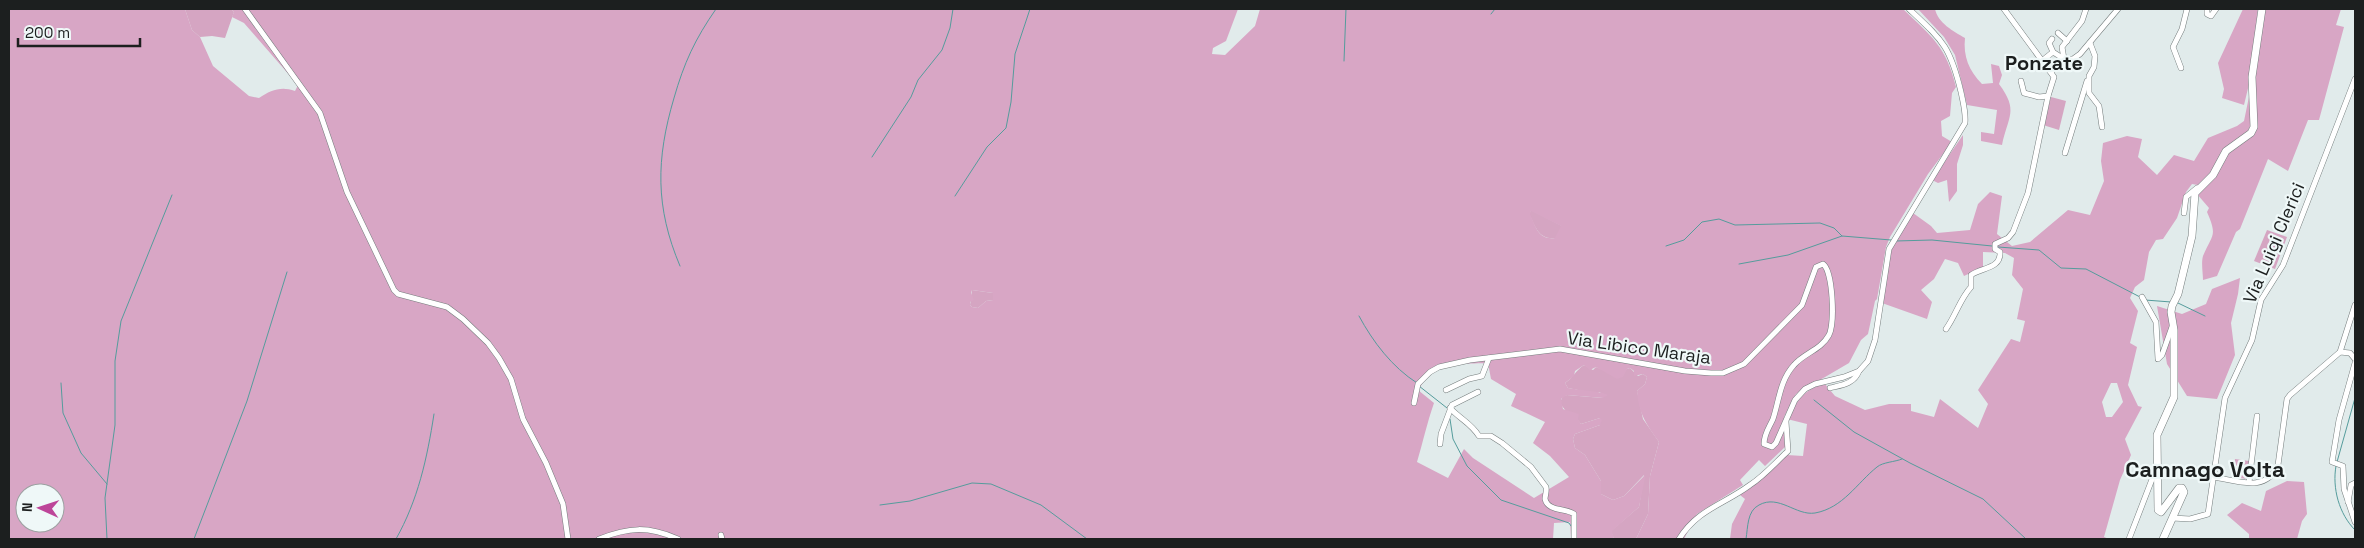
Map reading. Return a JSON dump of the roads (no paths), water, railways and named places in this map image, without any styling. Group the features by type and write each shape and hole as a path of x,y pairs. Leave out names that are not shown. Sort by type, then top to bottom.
{"street":[{"path":"245,9 320,113 347,192 398,294 447,307 476,331 499,358 511,379 523,419 546,463 563,504 568,539"},
{"path":"1830,388 1847,384 1857,377 1872,353 1888,249 1962,129 1965,111 1954,62 1941,40 1909,9"},
{"path":"1946,329 1971,287 1971,275 1995,265 1999,261 2000,252 1994,247 1995,244 2000,240 2008,238 2013,232 2028,193 2048,96 2054,77 2052,71 2004,9"},
{"path":"2064,59 2062,47 2082,21 2086,9"},
{"path":"2052,39 2049,43 2053,52 2064,59 2073,59 2090,43 2118,9"},
{"path":"2181,68 2173,47 2182,30 2187,9"},
{"path":"2207,9 2207,14 2211,16 2216,9"},
{"path":"2184,213 2186,197 2213,175 2226,151 2250,133 2254,127 2252,76 2262,9"},
{"path":"2058,33 2067,41"},
{"path":"2065,153 2089,76 2094,68 2095,56 2090,43"},
{"path":"2043,60 2053,52"},
{"path":"2052,71 2064,59"},
{"path":"2089,76 2089,93 2099,106 2102,127"},
{"name":"Via Luigi Clerici","path":"2172,518 2190,519 2208,514 2225,398 2252,340 2261,300 2283,265 2355,79"},
{"path":"2021,81 2024,93 2039,97 2048,96"},
{"path":"2163,539 2183,495 2182,488 2177,490 2165,510 2159,512 2158,432 2174,397 2173,323 2171,312 2178,294 2192,236 2193,200 2198,188"},
{"name":"Via Libico Maraja","path":"1414,403 1418,384 1430,372 1453,362 1564,349 1685,371 1723,373 1744,364 1787,323 1802,305 1816,267 1823,264 1828,271 1833,315 1832,328 1824,342 1795,364 1788,374 1764,436 1766,446 1772,447 1776,443 1786,419"},
{"path":"1959,315 1967,291"},
{"path":"2143,299 2156,322 2158,359 2162,356 2173,323"},
{"path":"2214,477 2264,482 2274,472 2278,465 2287,399 2340,352 2355,305"},
{"path":"2340,352 2350,353 2355,360 2339,420 2332,459 2334,464 2343,466 2344,489 2355,522"},
{"path":"1446,390 1470,379 1482,376 1490,358"},
{"path":"1679,539 1689,524 1706,510 1751,485 1788,450 1786,419 1794,400 1805,389 1815,384 1844,377 1859,371"},
{"path":"1440,444 1450,408 1478,392"},
{"path":"1450,408 1457,416 1468,422 1479,436 1491,436 1531,467 1546,487 1545,497 1547,502 1556,509 1570,510 1574,514 1574,539"},
{"path":"2249,482 2257,416"},
{"path":"2129,539 2152,477 2156,469 2159,468"},
{"path":"2348,502 2351,485 2355,483"},
{"path":"599,539 633,529 660,531 678,539"}],"waterway":[{"path":"680,266 672,244 662,203 661,162 668,120 686,62 696,41 716,9"},
{"path":"872,157 911,97 918,80 942,50 950,28 953,9"},
{"path":"955,196 987,147 1006,128 1011,102 1015,54 1030,9"},
{"path":"1344,61 1346,9"},
{"path":"1491,14 1495,9"},
{"path":"107,539 105,498 115,425 115,361 121,321 172,195"},
{"path":"1666,246 1684,240 1702,222 1719,219 1735,225 1820,223 1834,228 1842,236"},
{"path":"1739,264 1788,255 1842,236 1891,240"},
{"path":"1896,241 1932,240 1992,246"},
{"path":"1998,247 2039,250 2061,268 2086,269 2140,297"},
{"path":"194,539 247,401 287,272"},
{"path":"2145,300 2171,302"},
{"path":"2178,303 2205,316"},
{"path":"1359,316 1370,335 1391,362 1417,383"},
{"path":"61,383 63,413 81,453 107,484"},
{"path":"1419,386 1447,408"},
{"path":"2337,462 2355,398"},
{"path":"1814,400 1854,432 1910,463 1983,499 2026,539"},
{"path":"396,539 404,524 421,479 434,414"},
{"path":"1450,419 1453,439 1467,466 1501,500 1569,523 1571,526"},
{"path":"1746,539 1750,515 1759,505 1766,502 1774,502 1808,513 1825,510 1842,500 1877,467 1902,459"},
{"path":"2336,466 2335,483 2338,500 2349,524 2355,530"},
{"path":"880,505 910,501 972,483 991,484 1041,505 1087,539"}],"district":[{"name":"Ponzate","path":"2044,63"},
{"name":"Camnago Volta","path":"2205,469"}]}
